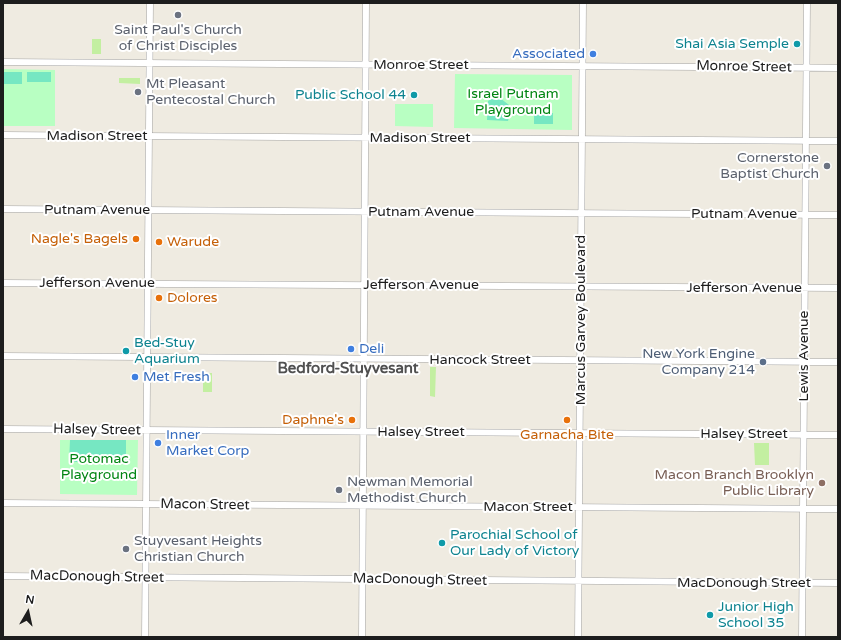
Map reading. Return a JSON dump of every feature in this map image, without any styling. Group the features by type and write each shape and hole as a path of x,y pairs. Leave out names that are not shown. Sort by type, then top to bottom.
{"street":[{"path":"145,637 150,3"},
{"path":"362,637 366,3"},
{"name":"Marcus Garvey Boulevard","path":"578,637 580,581 583,3"},
{"name":"Lewis Avenue","path":"802,637 806,3"},
{"name":"Monroe Street","path":"3,62 838,68"},
{"name":"Madison Street","path":"3,135 838,141"},
{"name":"Putnam Avenue","path":"3,209 838,215"},
{"name":"Jefferson Avenue","path":"3,283 838,288"},
{"name":"Hancock Street","path":"3,356 838,362"},
{"name":"Halsey Street","path":"3,429 838,435"},
{"name":"Macon Street","path":"3,503 838,510"},
{"name":"MacDonough Street","path":"3,576 838,583"}],"green space":[{"path":"92,39 101,39 101,54 92,54"},
{"path":"3,69 55,70 55,126 3,126"},
{"path":"4,72 22,72 22,84 4,84"},
{"path":"27,72 51,72 51,82 27,82"},
{"name":"Israel Putnam Playground","path":"455,74 572,75 572,130 454,128"},
{"path":"119,78 140,78 140,84 119,83"},
{"path":"493,98 500,98 509,105 511,110 508,121 487,120 488,101"},
{"path":"395,104 433,104 433,127 395,126"},
{"path":"534,113 553,113 553,124 534,124"},
{"path":"430,367 436,367 435,397 430,396"},
{"path":"203,373 212,373 212,392 203,392"},
{"name":"Potomac Playground","path":"60,440 138,440 137,495 60,494"},
{"path":"70,440 126,440 126,462 69,462"},
{"path":"754,443 769,443 769,465 755,465"}],"place":[{"name":"Saint Paul's Church of Christ Disciples","path":"178,15"},
{"name":"Shai Asia Semple","path":"797,44"},
{"name":"Associated","path":"593,54"},
{"name":"Mt Pleasant Pentecostal Church","path":"138,92"},
{"name":"Public School 44","path":"414,95"},
{"name":"Cornerstone Baptist Church","path":"827,166"},
{"name":"Nagle's Bagels","path":"136,239"},
{"name":"Warude","path":"159,242"},
{"name":"Dolores","path":"159,298"},
{"name":"Deli","path":"351,349"},
{"name":"Bed-Stuy Aquarium","path":"126,351"},
{"name":"New York Engine Company 214","path":"763,362"},
{"name":"Met Fresh","path":"135,377"},
{"name":"Daphne's","path":"352,420"},
{"name":"Garnacha Bite","path":"567,420"},
{"name":"Inner Market Corp","path":"158,443"},
{"name":"Macon Branch Brooklyn Public Library","path":"822,483"},
{"name":"Newman Memorial Methodist Church","path":"339,490"},
{"name":"Parochial School of Our Lady of Victory","path":"442,543"},
{"name":"Stuyvesant Heights Christian Church","path":"126,549"},
{"name":"Junior High School 35","path":"710,615"}],"district":[{"name":"Bedford-Stuyvesant","path":"348,369"}]}
